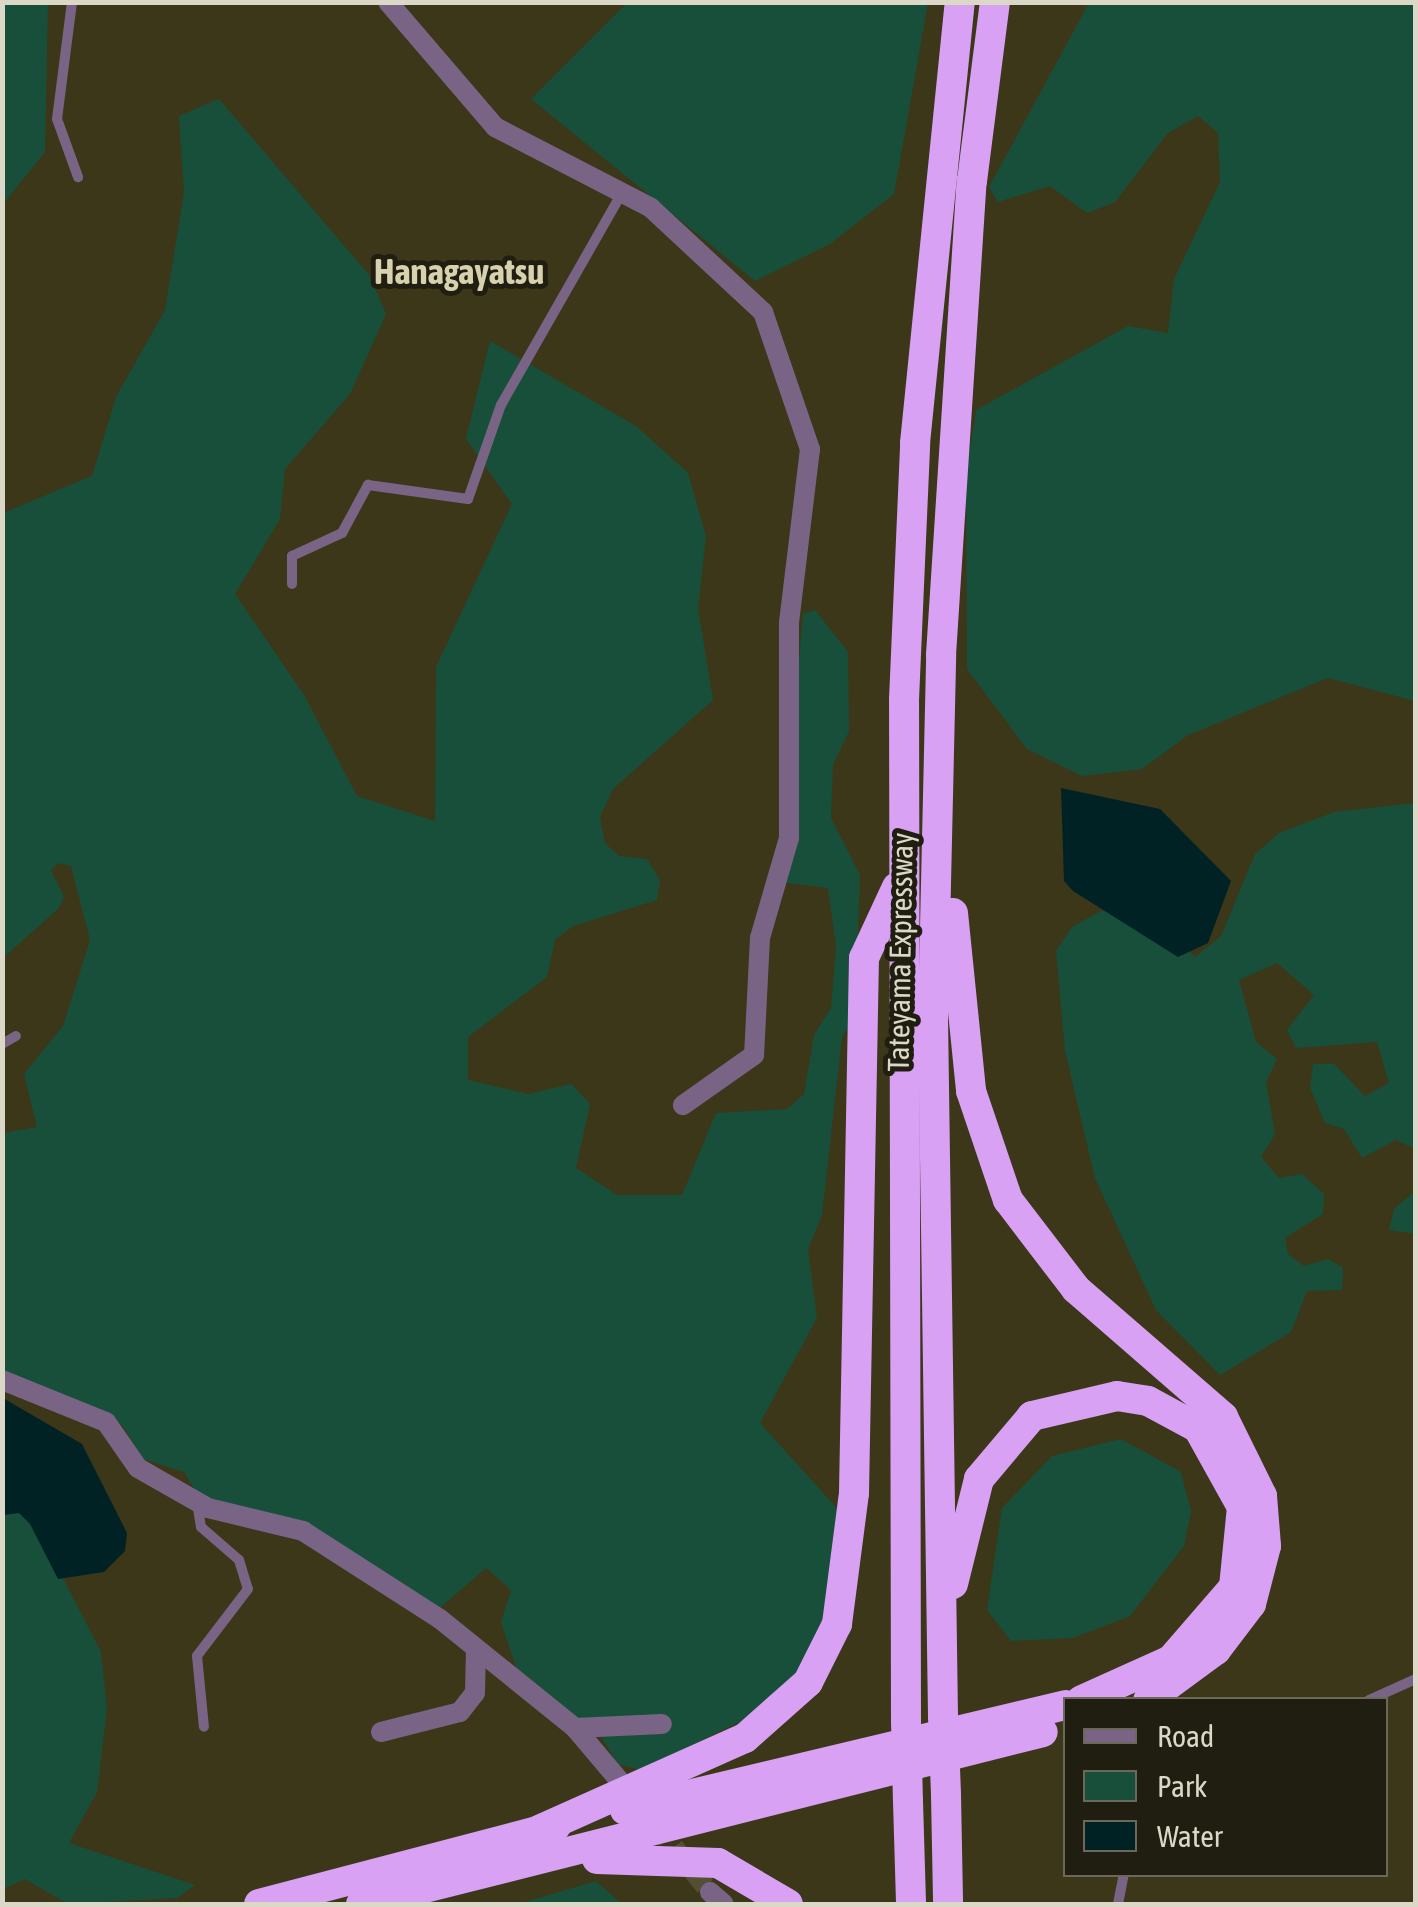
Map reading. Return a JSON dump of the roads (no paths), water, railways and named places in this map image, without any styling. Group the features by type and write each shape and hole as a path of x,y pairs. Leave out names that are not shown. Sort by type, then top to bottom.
{"highway":[{"name":"Tateyama Expressway","path":"911,1904 906,1720 902,877 916,443 960,2"},
{"name":"Tateyama Expressway","path":"948,1904 933,1016 941,655 971,200 995,2"},
{"path":"941,655 958,1011 983,1144 1047,1257 1205,1396 1262,1496 1266,1546 1251,1604 1216,1650 1152,1697"},
{"path":"542,1844 745,1738 808,1682 837,1624 854,1493 864,958 902,877"},
{"path":"942,1620 966,1510 1011,1434 1086,1398 1173,1411 1233,1477 1246,1533 1238,1575 1218,1613 1171,1660 1089,1697"},
{"path":"361,1904 542,1844 1063,1706"},
{"path":"259,1904 1063,1727"},
{"path":"542,1844 690,1858 735,1870 788,1904"}],"street":[{"path":"388,2 495,128 651,208 764,312 810,449 789,623 789,838 760,938 754,1055 684,1104"},
{"path":"2,1380 106,1422 138,1468 197,1502 245,1524 303,1532 476,1649 514,1666 619,1780"},
{"path":"381,1732 460,1712 475,1693 476,1649"},
{"path":"574,1728 662,1724"}],"lane":[{"path":"72,2 57,119 78,177"},
{"path":"292,584 292,556 342,533 368,485 468,499 501,405 622,193"},
{"path":"2,1044 16,1036"},
{"path":"197,1502 201,1526 239,1560 248,1588 197,1656 204,1727"},
{"path":"1377,1697 1416,1679"},
{"path":"1118,1904 1123,1877"}],"water":[{"path":"1061,788 1160,809 1231,881 1208,943 1178,957 1073,891 1064,881"},
{"path":"3,1398 82,1444 127,1533 125,1551 104,1572 58,1579 30,1524 19,1513 3,1515"}],"tunnel":[{"path":"655,1824 710,1892"}],"district":[{"name":"Hanagayatsu","path":"459,271"}]}
